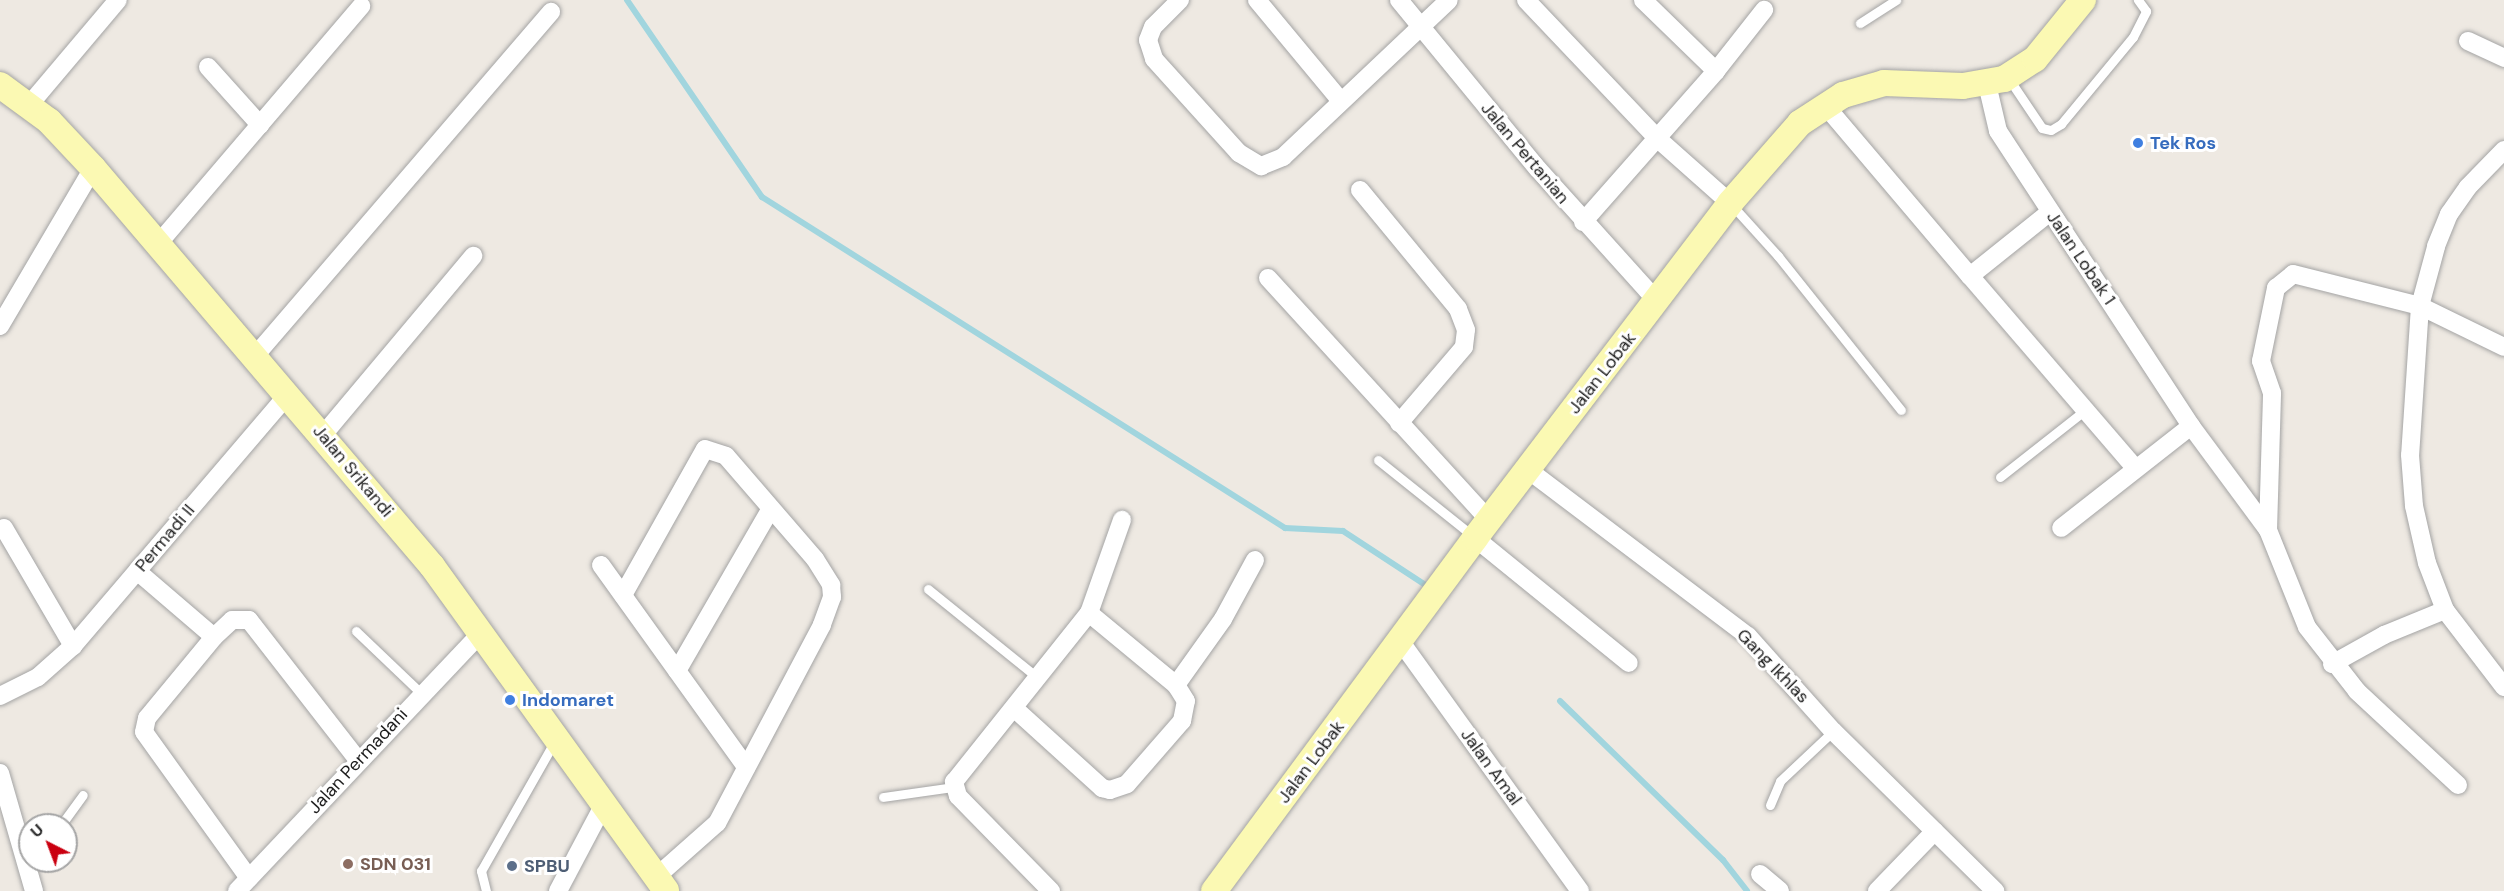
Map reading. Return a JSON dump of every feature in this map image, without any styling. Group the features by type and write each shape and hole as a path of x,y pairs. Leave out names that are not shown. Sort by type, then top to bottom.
{"main road":[{"path":"1997,80 2035,58 2083,0"},
{"name":"Jalan Lobak","path":"1214,891 1401,642 1527,469 1730,203 1800,123 1824,104 1884,83 1997,80"},
{"name":"Jalan Srikandi","path":"0,85 30,104 93,168 323,435 482,632 661,884"}],"street":[{"path":"30,104 118,0"},
{"path":"1180,0 1153,27 1148,40 1154,59 1239,153 1261,166 1283,157 1340,100 1421,29 1449,0"},
{"path":"1257,0 1340,100"},
{"name":"Jalan Pertanian","path":"1399,0 1583,222 1657,301"},
{"path":"1526,0 1658,139 1730,203"},
{"path":"1643,0 1662,7 1716,71"},
{"path":"158,244 361,6"},
{"path":"1583,222 1658,139 1764,10"},
{"path":"255,356 551,12"},
{"path":"2468,42 2504,58"},
{"path":"208,67 260,125"},
{"name":"Jalan Lobak 1","path":"1997,80 1998,131 2191,426 2268,530"},
{"path":"1824,104 2135,468"},
{"path":"2504,150 2468,187 2449,214 2436,247 2420,306 2410,455 2414,506 2427,563 2445,609 2504,687"},
{"path":"0,326 93,168"},
{"path":"1360,190 1458,309 1466,330 1464,347 1399,423"},
{"path":"1970,276 2050,212"},
{"path":"323,435 473,256"},
{"path":"2458,785 2332,664 2307,627 2268,530 2272,393 2261,362 2277,285 2293,274 2420,306 2504,346"},
{"path":"1268,278 1399,423 1482,529 1629,663"},
{"name":"Permadi II","path":"0,696 38,677 73,646 287,395"},
{"path":"2061,528 2191,426"},
{"path":"623,595 705,449 726,456 770,510 826,572 832,597 822,625 717,822 661,884"},
{"name":"Gang Ikhlas","path":"1527,469 1748,636 1833,731 1995,891"},
{"path":"677,671 770,510"},
{"path":"1052,891 953,787 1089,613 1122,520"},
{"path":"4,528 73,646"},
{"path":"1176,685 1223,619 1255,560"},
{"path":"602,565 746,767"},
{"path":"137,571 214,636"},
{"path":"2332,664 2402,626 2445,609"},
{"path":"1015,709 1102,788 1118,789 1127,784 1182,721 1186,701 1176,685 1089,613"},
{"path":"243,884 144,732 147,718 214,636 232,620 249,620 358,760"},
{"name":"Jalan Permadani","path":"243,884 358,760 482,632"},
{"name":"Jalan Amal","path":"1401,642 1580,891"},
{"path":"0,773 18,828"},
{"path":"558,891 604,804"},
{"path":"1876,891 1935,831"},
{"path":"30,873 34,891"},
{"path":"1760,874 1779,891"}],"lane":[{"path":"1860,23 1896,0"},
{"path":"1997,80 2042,128 2051,130 2061,124 2140,27 2146,11 2138,0"},
{"path":"1730,203 1778,256 1901,410"},
{"path":"2000,477 2085,410"},
{"path":"1378,460 1482,529"},
{"path":"928,589 1039,679"},
{"path":"356,630 422,694"},
{"path":"1770,805 1780,781 1833,731"},
{"path":"486,891 482,886 481,871 556,738"},
{"path":"883,797 953,787"},
{"path":"70,813 83,795"}],"waterway":[{"path":"627,0 762,197 1285,528 1343,531 1430,588"},
{"path":"1560,701 1723,860 1747,891"}],"place":[{"name":"Tek Ros","path":"2138,143"},
{"name":"Indomaret","path":"510,700"},
{"name":"SDN 031","path":"348,864"},
{"name":"SPBU","path":"512,866"}]}
